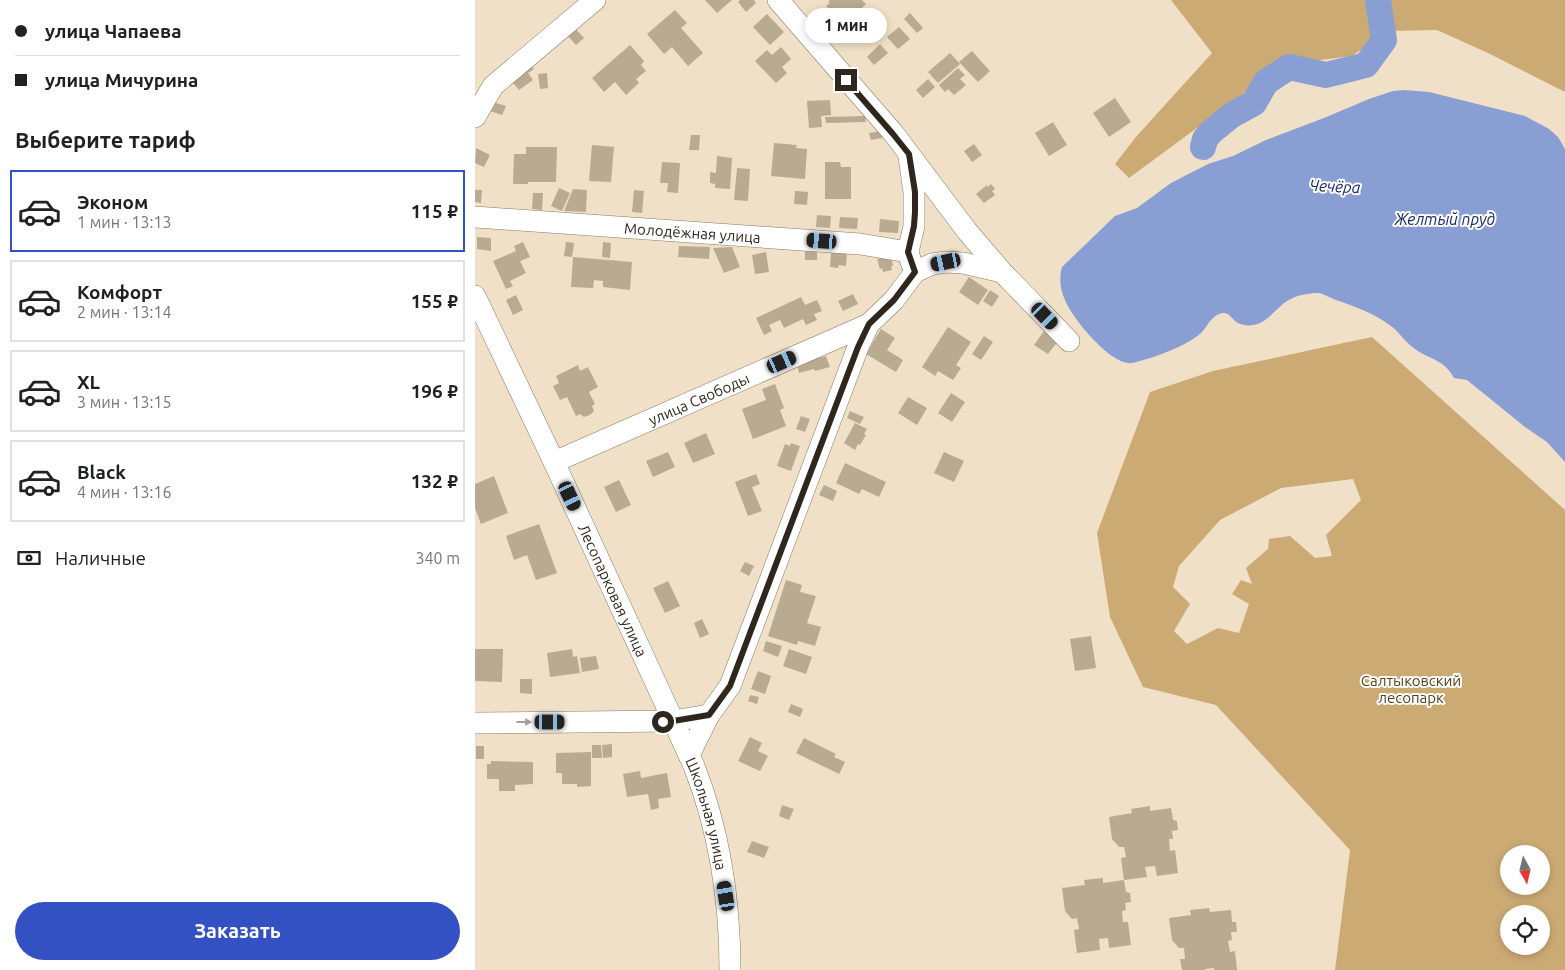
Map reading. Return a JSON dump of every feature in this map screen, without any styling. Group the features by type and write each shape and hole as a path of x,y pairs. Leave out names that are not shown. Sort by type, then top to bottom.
{"street":[{"path":"475,117 493,86 595,0"},
{"path":"778,0 893,134 967,231 1002,272 1069,341"},
{"path":"909,154 915,192 915,212 908,252 915,272"},
{"name":"Молодёжная улица","path":"475,217 861,244 908,252"},
{"path":"689,754 709,715 730,686 858,347 869,324 894,300 915,272 932,264 946,262 963,263 1002,272"},
{"name":"Лесопарковая улица","path":"475,296 554,462 673,721"},
{"name":"улица Свободы","path":"554,462 869,324"},
{"path":"475,723 673,721 709,715"},
{"name":"Школьная улица","path":"673,721 689,754 712,817 729,929 730,970"}],"green space":[{"path":"1171,0 1565,0 1565,92 1488,53 1437,30 1388,31 1352,56 1282,65 1129,178 1115,164 1135,138 1212,53"},
{"name":"Салтыковский лесопарк","path":"1372,337 1565,510 1565,970 1335,970 1350,850 1216,705 1143,687 1110,617 1097,533 1150,392 1213,371","holes":["1353,479 1361,500 1326,535 1332,556 1315,558 1290,536 1269,539 1268,549 1246,568 1252,584 1241,580 1232,594 1249,604 1239,633 1218,628 1187,644 1174,631 1190,604 1173,587 1179,566 1220,520 1281,488"]}],"water":[{"name":"Желтый пруд","path":"1393,91 1429,92 1525,116 1549,129 1558,137 1565,149 1565,462 1547,442 1525,427 1467,380 1454,378 1445,366 1416,350 1385,321 1321,294 1307,294 1292,298 1268,318 1253,325 1241,324 1225,313 1219,314 1211,320 1201,333 1187,343 1132,363 1123,362 1103,349 1075,318 1065,300 1061,284 1062,267 1115,216 1137,208 1171,183 1208,164 1233,156 1266,140 1369,99"}],"building":[{"path":"705,0 732,0 717,13"},
{"path":"740,0 754,0 756,3 746,12 738,2"},
{"path":"830,0 862,0 866,4 844,25 826,6 830,3 828,2"},
{"path":"675,10 687,23 681,28 703,53 688,66 672,47 664,54 647,34"},
{"path":"910,13 923,28 917,33 904,19"},
{"path":"767,14 784,32 770,45 753,27"},
{"path":"899,27 910,39 898,49 887,37"},
{"path":"575,28 584,38 576,45 567,35"},
{"path":"880,44 888,53 874,65 867,57"},
{"path":"630,45 644,61 641,65 646,71 636,79 639,83 626,95 615,82 604,92 592,78"},
{"path":"781,47 791,59 782,67 787,73 776,83 755,61 767,50 772,55"},
{"path":"972,51 990,71 978,82 959,62"},
{"path":"950,53 960,64 938,83 928,72"},
{"path":"530,64 534,69 528,73 533,80 519,90 510,79"},
{"path":"958,68 965,75 960,79 966,85 954,95 948,89 945,92 939,85"},
{"path":"547,73 548,88 540,89 538,74"},
{"path":"928,79 935,87 923,98 916,90"},
{"path":"1115,98 1131,122 1109,137 1093,113"},
{"path":"830,100 831,115 821,116 822,127 809,128 807,101"},
{"path":"493,102 506,106 502,115 490,111"},
{"path":"865,116 866,122 826,123 825,117"},
{"path":"1053,122 1067,145 1049,156 1035,133"},
{"path":"881,131 882,138 871,140 869,133"},
{"path":"691,135 700,135 699,150 689,150"},
{"path":"774,143 797,145 796,148 807,149 805,179 771,176"},
{"path":"974,144 982,155 972,162 964,151"},
{"path":"592,145 614,147 611,182 589,181"},
{"path":"526,147 557,147 556,182 513,184 514,154 526,154"},
{"path":"476,148 490,155 484,167 475,163"},
{"path":"717,156 732,158 730,189 715,188 715,184 710,183 710,172 716,173"},
{"path":"662,162 680,163 678,193 667,192 668,183 660,183"},
{"path":"825,162 840,162 841,167 851,167 851,199 825,199"},
{"path":"737,168 750,169 748,201 734,200"},
{"path":"991,184 995,189 992,191 995,195 984,203 976,194"},
{"path":"559,188 570,193 562,211 551,206"},
{"path":"573,189 587,190 586,212 564,211"},
{"path":"475,190 482,190 481,203 475,202"},
{"path":"634,190 644,191 642,213 632,212"},
{"path":"795,191 808,192 807,205 794,204"},
{"path":"533,193 543,193 542,210 532,209"},
{"path":"817,215 831,216 830,228 816,227"},
{"path":"840,217 858,218 857,229 839,228"},
{"path":"880,219 899,221 898,233 879,232"},
{"path":"477,237 491,238 491,251 477,249"},
{"path":"523,242 530,257 520,261 526,273 510,281 513,286 506,289 493,261 516,251 514,246"},
{"path":"566,242 574,243 572,257 564,256"},
{"path":"603,242 611,243 610,258 602,257"},
{"path":"679,246 710,247 709,259 678,257"},
{"path":"732,247 740,267 724,273 713,248"},
{"path":"805,251 817,252 817,260 805,260"},
{"path":"766,252 769,272 755,274 752,255"},
{"path":"831,252 847,253 846,266 830,267"},
{"path":"891,256 892,270 883,272 877,259"},
{"path":"573,257 632,262 630,290 603,287 603,281 594,280 593,288 571,287"},
{"path":"969,277 988,290 978,305 959,292"},
{"path":"990,290 999,296 992,307 983,301"},
{"path":"853,294 858,304 843,311 838,301"},
{"path":"516,295 523,310 513,315 506,300"},
{"path":"801,297 805,305 817,300 822,311 814,314 817,320 806,325 803,319 784,328 780,320 769,325 772,331 764,335 756,318"},
{"path":"948,327 971,342 956,365 961,368 953,380 938,371 935,376 922,367"},
{"path":"881,329 895,338 887,350 903,360 896,372 866,354"},
{"path":"1044,331 1058,341 1048,354 1034,345"},
{"path":"984,336 993,342 981,360 972,354"},
{"path":"826,356 830,367 799,373 797,364"},
{"path":"578,365 580,371 588,367 598,387 589,392 595,404 592,406 594,411 584,417 580,414 576,416 567,397 560,400 553,386 559,383 556,376"},
{"path":"775,384 784,408 780,410 786,426 753,439 742,409 766,400 762,389"},
{"path":"951,393 965,402 952,422 938,413"},
{"path":"908,397 927,408 917,425 898,413"},
{"path":"850,411 864,417 860,424 847,418"},
{"path":"801,416 810,419 805,432 796,429"},
{"path":"855,423 867,429 864,434 866,435 855,450 844,443"},
{"path":"706,433 715,454 693,463 684,443"},
{"path":"791,443 800,446 791,471 777,466 785,444 790,446"},
{"path":"668,452 675,467 653,477 646,461"},
{"path":"944,452 964,461 954,482 934,473"},
{"path":"845,463 886,482 879,497 862,489 859,494 836,483"},
{"path":"756,474 760,484 752,487 762,511 748,516 735,482"},
{"path":"494,476 508,513 481,524 475,508 475,484"},
{"path":"619,480 631,505 616,512 604,487"},
{"path":"824,485 837,491 833,501 819,495"},
{"path":"539,524 557,573 536,580 527,555 514,560 506,536"},
{"path":"745,562 754,566 749,576 740,571"},
{"path":"786,580 802,585 800,592 816,596 807,623 821,627 815,646 798,641 797,645 768,636"},
{"path":"668,581 680,606 665,613 653,588"},
{"path":"702,619 709,634 700,638 694,623"},
{"path":"1091,636 1096,668 1075,671 1070,639"},
{"path":"766,641 782,646 778,657 763,651"},
{"path":"475,649 503,649 502,682 475,681"},
{"path":"572,649 573,657 577,656 580,673 550,677 547,653"},
{"path":"789,649 812,657 806,674 783,666"},
{"path":"596,656 599,669 582,672 580,658"},
{"path":"758,671 771,676 765,694 751,689"},
{"path":"520,679 532,679 532,694 520,693"},
{"path":"750,695 759,697 757,704 748,701"},
{"path":"791,704 803,709 800,717 788,712"},
{"path":"750,737 762,743 758,751 768,756 760,771 738,761"},
{"path":"804,738 836,754 834,757 845,762 839,774 796,753"},
{"path":"612,744 612,757 603,758 602,745"},
{"path":"592,745 601,745 602,758 592,758"},
{"path":"476,746 484,746 484,759 476,759"},
{"path":"591,752 591,786 577,787 577,784 562,784 562,773 556,773 556,753"},
{"path":"491,761 533,762 533,784 515,785 515,791 499,791 499,779 487,779 487,764 491,764"},
{"path":"640,771 641,778 667,773 671,797 658,799 659,808 651,810 648,794 627,797 623,774"},
{"path":"782,805 794,809 789,820 779,816"},
{"path":"1150,806 1150,811 1171,808 1173,820 1177,821 1178,830 1172,831 1173,839 1169,839 1170,851 1175,850 1178,873 1157,876 1155,866 1145,867 1147,877 1124,880 1121,858 1126,857 1124,847 1119,847 1112,839 1109,817 1132,813 1131,809"},
{"path":"752,841 769,847 764,858 747,852"},
{"path":"1103,878 1103,883 1124,880 1126,892 1130,893 1131,902 1125,903 1126,910 1122,911 1123,922 1128,922 1131,945 1109,948 1108,938 1099,939 1100,950 1077,953 1074,930 1079,929 1077,918 1072,919 1065,911 1062,888 1085,885 1084,880"},
{"path":"1209,908 1210,912 1231,910 1232,922 1236,922 1237,932 1231,932 1232,940 1228,941 1230,952 1235,951 1237,970 1214,970 1214,968 1182,970 1180,959 1185,959 1184,948 1179,948 1172,940 1169,918 1191,915 1190,910"}],"waterway":[{"name":"Чечёра","path":"1203,147 1205,139 1211,132 1232,115 1254,103 1266,82 1289,67 1326,75 1366,65 1384,40 1378,0"}],"route":[{"path":"663,722 709,715 730,686 858,347 869,324 894,300 915,272 908,252 915,212 915,192 909,154 846,80"}]}
